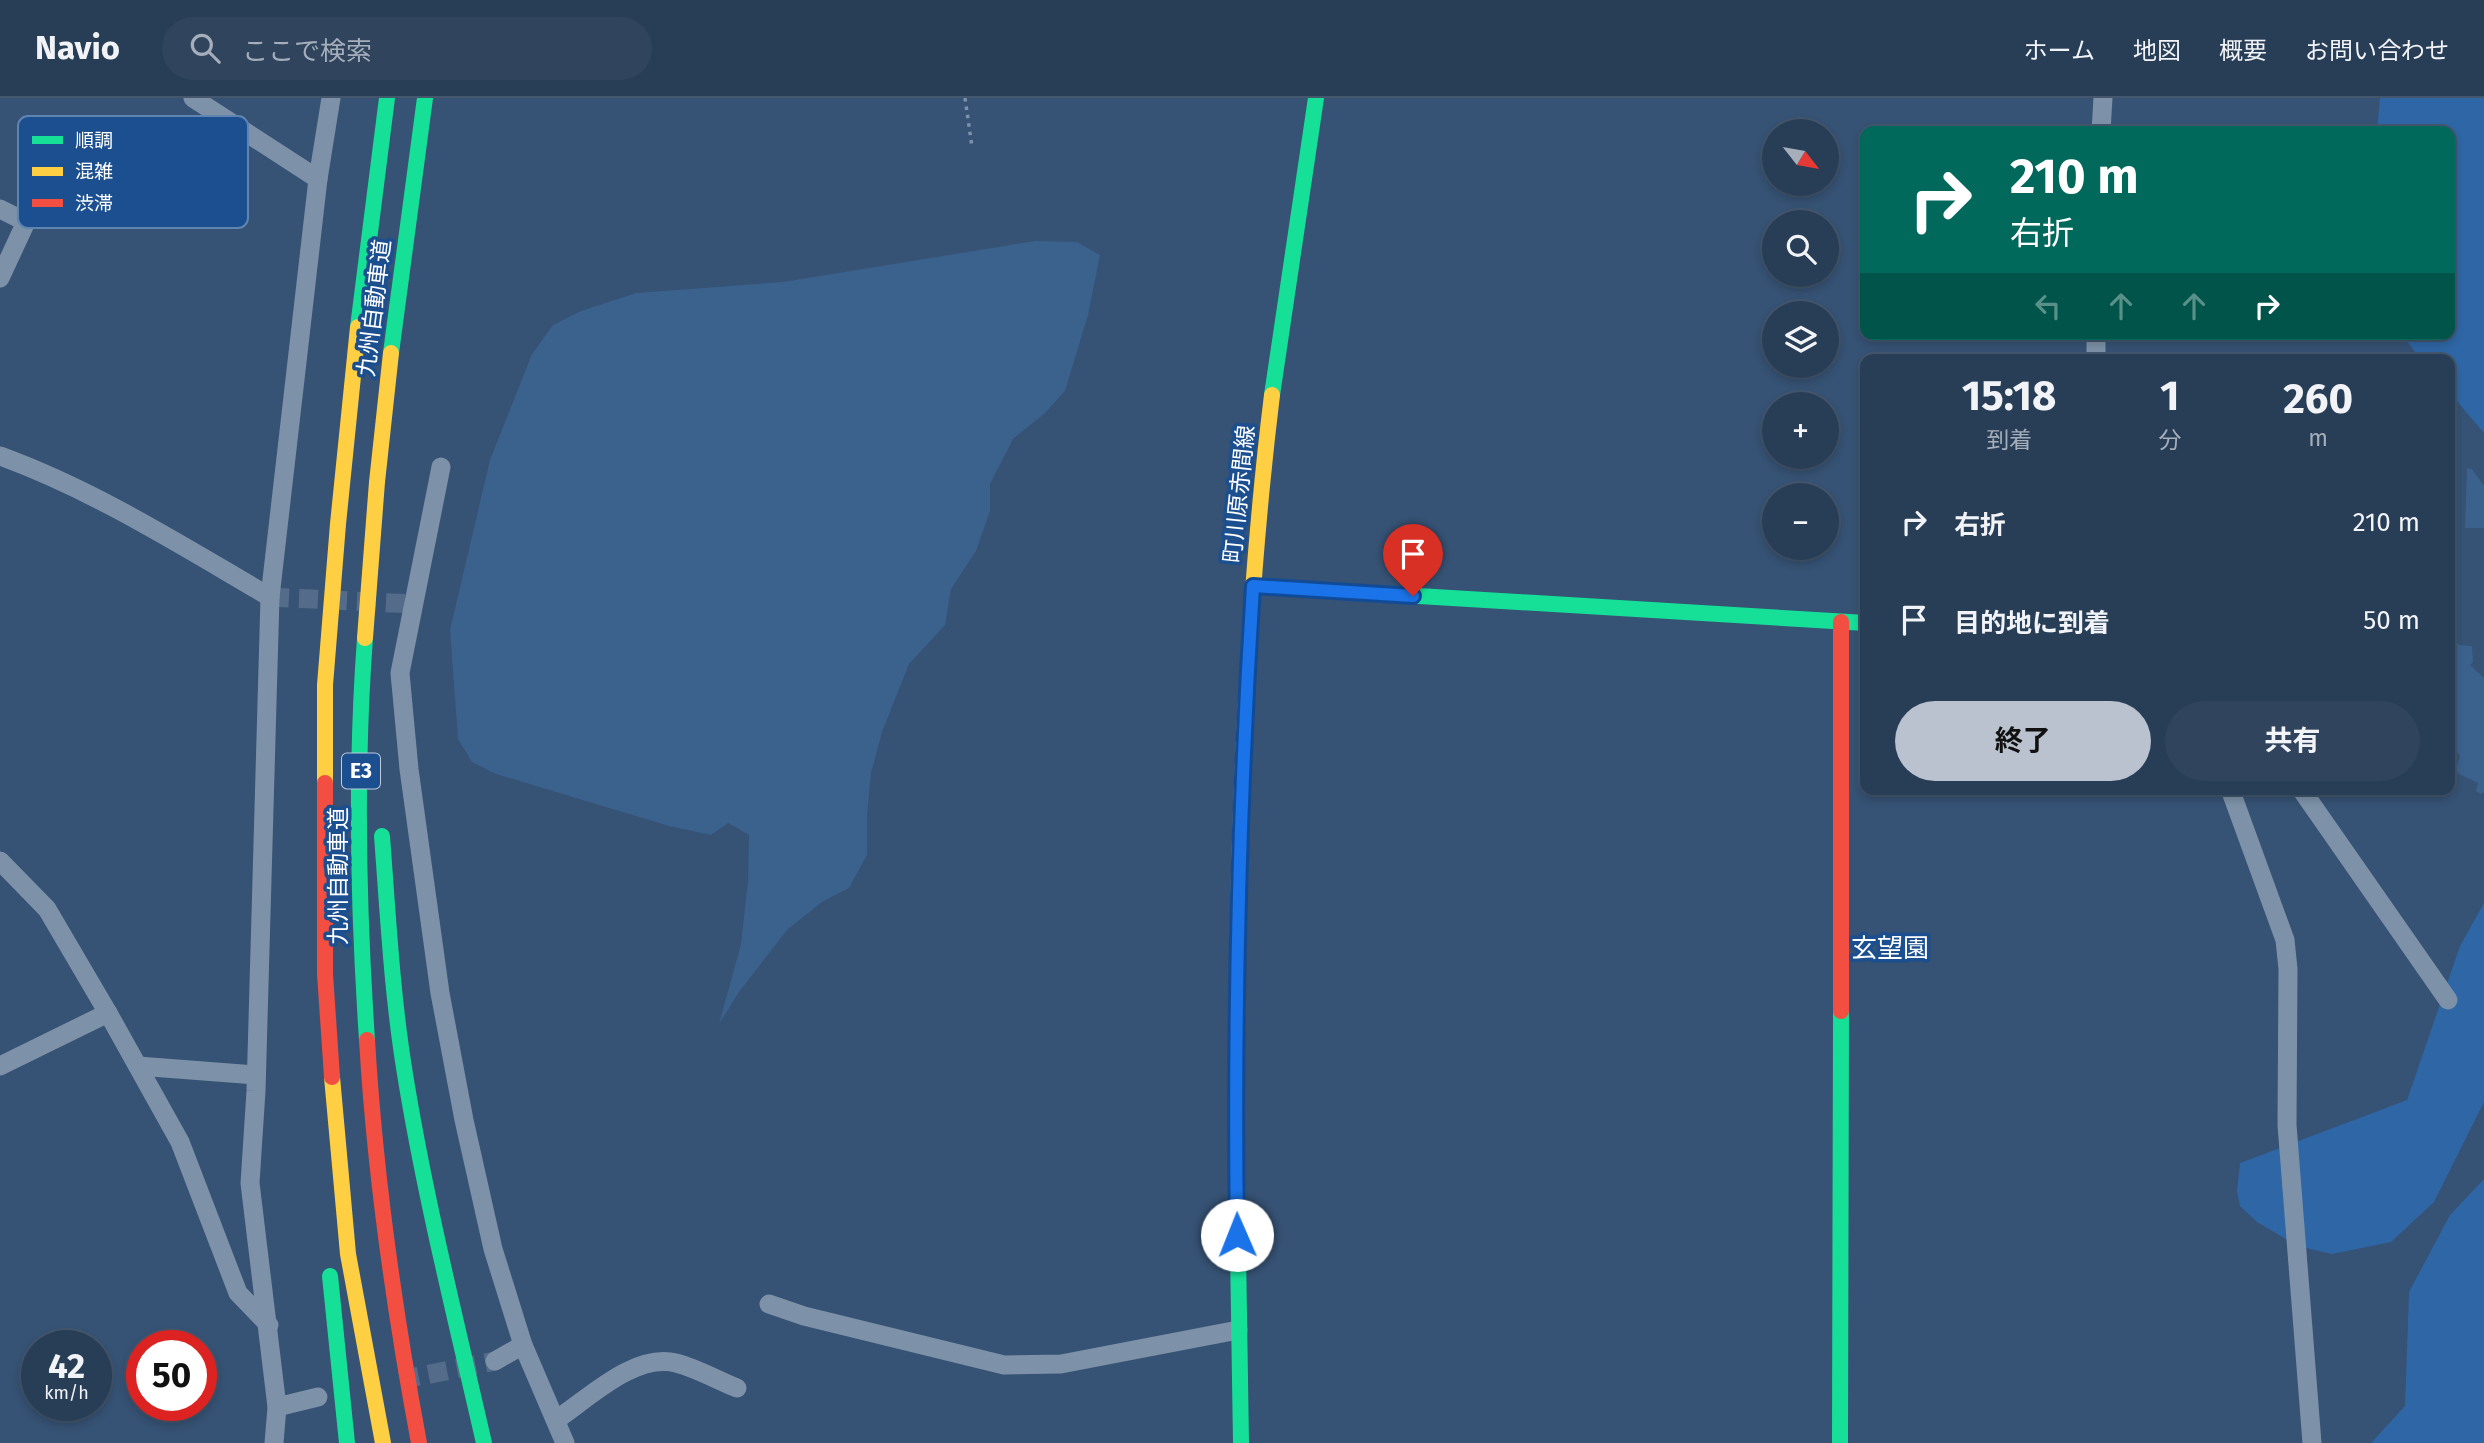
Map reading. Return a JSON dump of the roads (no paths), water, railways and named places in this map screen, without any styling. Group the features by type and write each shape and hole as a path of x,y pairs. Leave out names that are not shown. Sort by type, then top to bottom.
{"main road":[{"name":"九州自動車道","path":"383,1443 348,1254 325,974 326,685 338,524 362,292 387,98"},
{"name":"九州自動車道","path":"419,1443 384,1239 369,1106 362,981 360,718 380,445 425,98"},
{"name":"町川原赤間線","path":"1241,1443 1238,1330 1238,906 1245,710 1253,586 1279,343 1316,98"},
{"path":"372,535 378,687"},
{"path":"1253,586 1860,623"},
{"path":"1840,1443 1841,622"},
{"path":"381,823 394,986 405,1072 420,1153 484,1443"},
{"path":"330,1228 337,1140"},
{"path":"329,1266 347,1443"}],"street":[{"path":"193,98 221,116"},
{"path":"274,1443 277,1407 250,1183 256,1076 270,597 318,179 331,98"},
{"path":"2101,126 2103,98"},
{"path":"248,134 318,179"},
{"path":"0,209 18,218"},
{"path":"0,278 23,228"},
{"path":"0,456 34,468 107,502 270,597"},
{"path":"441,467 400,673 409,769 440,993 464,1121 493,1249 523,1345 565,1443"},
{"path":"2232,795 2286,940 2287,1125 2312,1443"},
{"path":"2305,795 2448,1000"},
{"path":"0,861 47,909 108,1013 180,1142 238,1293 269,1325"},
{"path":"0,1066 108,1013"},
{"path":"138,1066 256,1076"},
{"path":"769,1304 803,1316 1004,1365 1061,1364 1238,1330"},
{"path":"495,1361 523,1345"},
{"path":"556,1420 629,1369 651,1361 675,1363 737,1388"},
{"path":"277,1407 318,1397"}],"tunnel":[{"path":"270,597 413,604"},
{"path":"400,1380 495,1361"}],"district":[{"name":"玄望園","path":"1890,948"}]}
